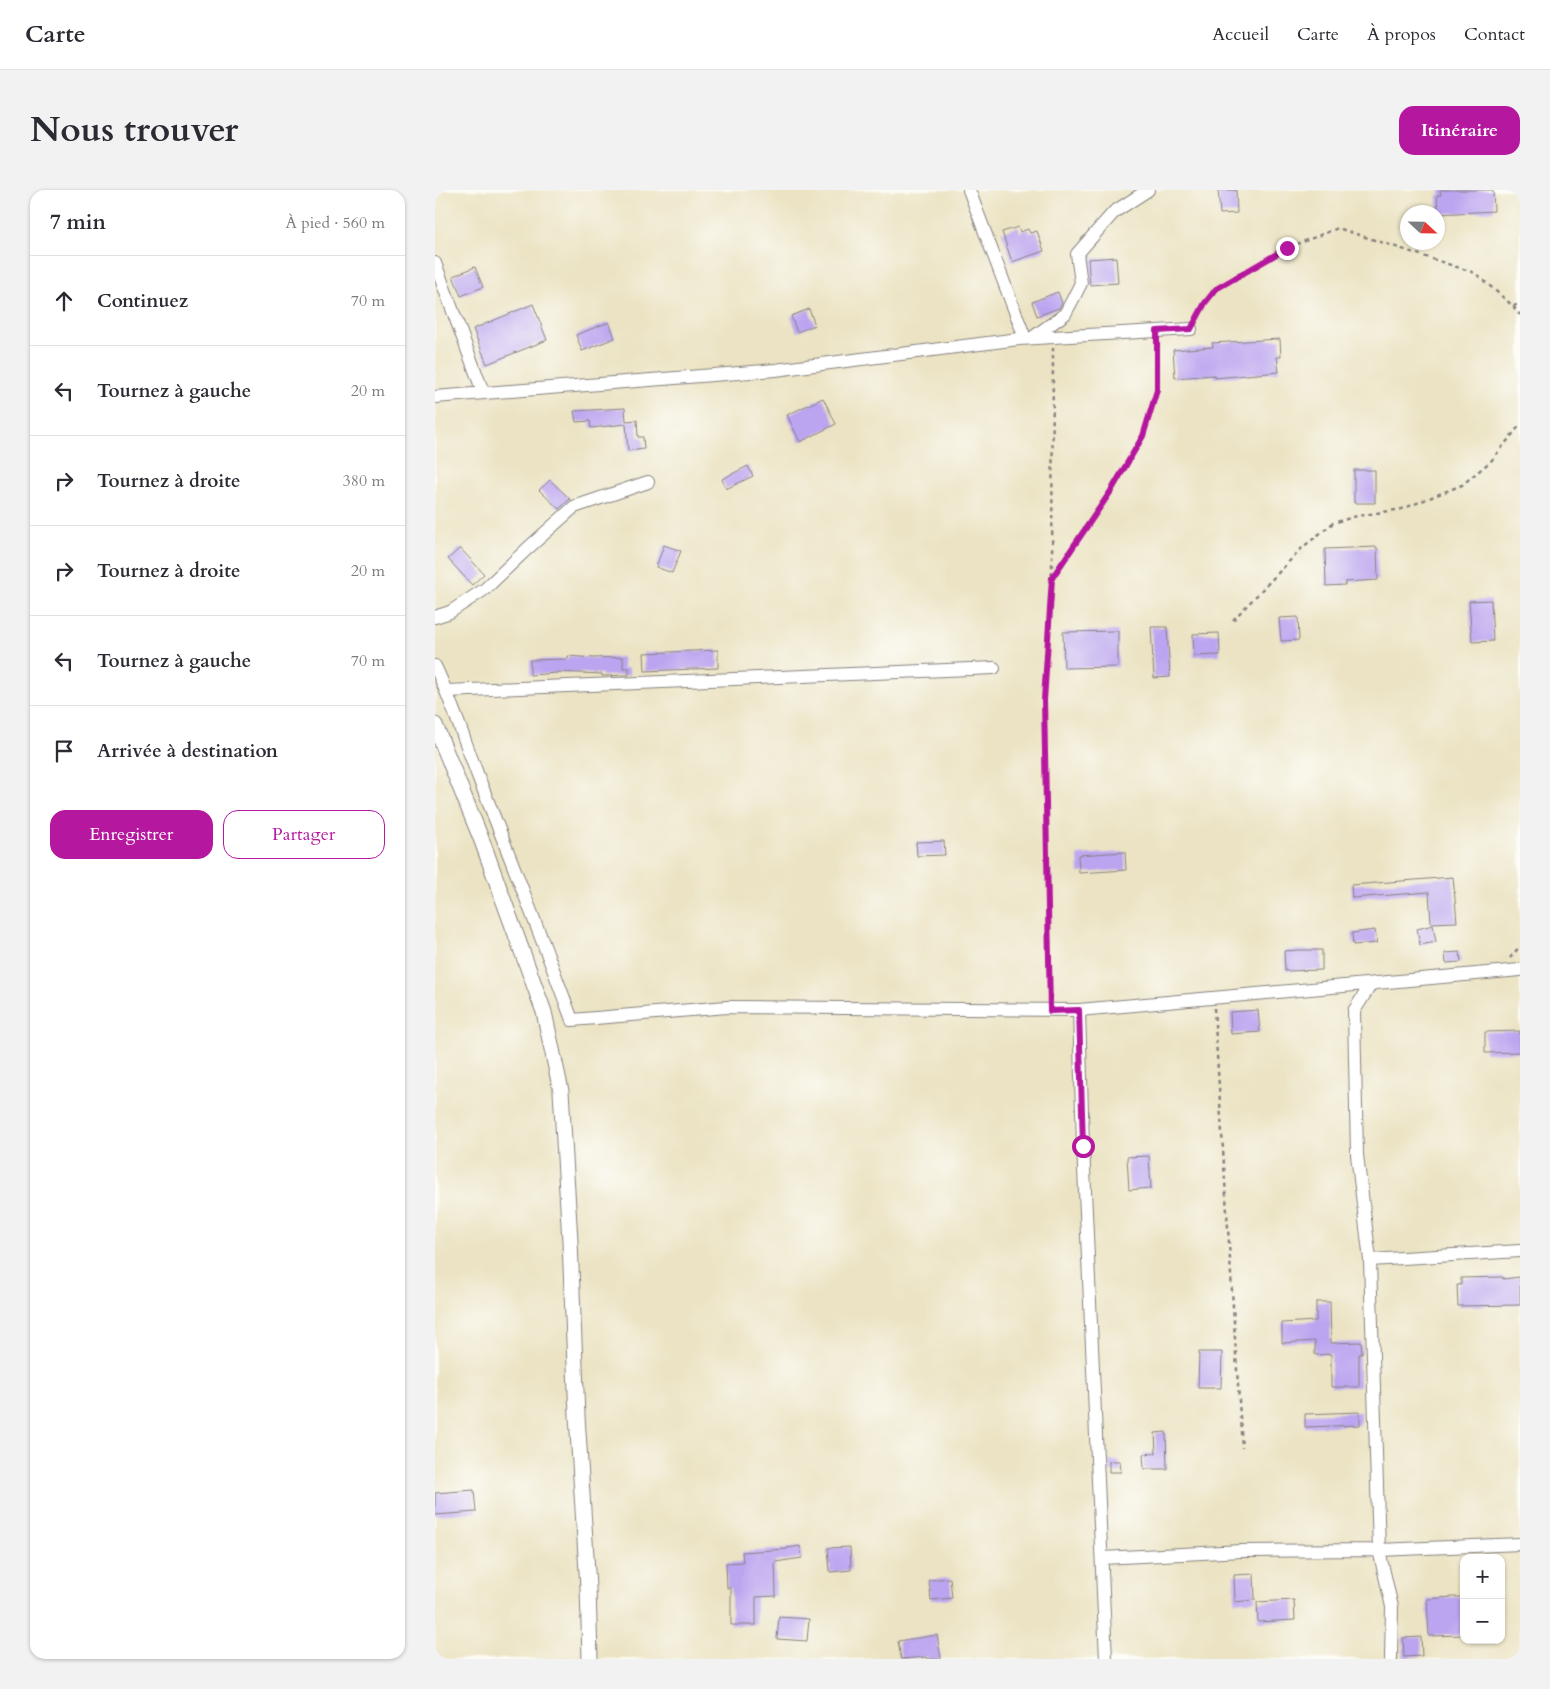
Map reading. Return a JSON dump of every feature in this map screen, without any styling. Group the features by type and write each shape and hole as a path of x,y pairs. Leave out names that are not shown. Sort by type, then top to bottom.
{"street":[{"path":"969,190 1029,338"},
{"path":"1029,338 1065,314 1081,283 1077,254 1114,212 1148,190"},
{"path":"435,263 483,392"},
{"path":"435,397 775,370 1029,338 1191,329"},
{"path":"435,617 451,612 485,589 574,507 647,482"},
{"path":"435,666 447,692 526,896 572,1020 727,1008 1079,1010 1520,970"},
{"path":"447,692 994,668"},
{"path":"435,725 482,841 544,1012 561,1091 570,1241 577,1416 588,1587 590,1659"},
{"path":"1371,984 1354,1011 1357,1155 1370,1260 1379,1550 1392,1607 1391,1659"},
{"path":"1079,1010 1083,1146 1106,1659"},
{"path":"1370,1260 1520,1251"},
{"path":"1102,1558 1242,1551 1379,1550 1520,1544"}],"path":[{"path":"1191,329 1205,303 1216,289 1287,248 1337,228 1475,273 1513,306 1520,315"},
{"path":"1513,306 1520,304"},
{"path":"1052,578 1111,491 1143,436 1157,390 1157,331"},
{"path":"1050,1011 1044,700 1052,578 1053,337"},
{"path":"1233,620 1303,547 1333,523 1357,516 1402,509 1462,485 1491,461 1520,425"},
{"path":"1213,998 1243,1448"}],"building":[{"path":"1218,190 1236,190 1237,213 1220,214"},
{"path":"1440,190 1493,190 1494,211 1445,214 1445,205 1438,205 1437,195 1441,195"},
{"path":"1018,227 1020,232 1028,229 1030,233 1037,231 1044,251 1012,262 1002,232"},
{"path":"1116,257 1118,283 1090,285 1088,259"},
{"path":"475,267 483,287 461,296 453,276"},
{"path":"1058,292 1062,303 1059,308 1037,316 1032,302"},
{"path":"533,304 547,340 487,364 473,329"},
{"path":"809,309 815,325 797,332 791,316"},
{"path":"609,322 615,338 582,351 576,335"},
{"path":"1280,339 1281,357 1277,357 1279,372 1215,378 1214,375 1175,378 1173,350 1213,347 1212,343"},
{"path":"823,398 836,424 800,442 787,415"},
{"path":"625,408 626,421 637,420 638,437 643,437 644,449 628,451 626,424 591,428 590,421 576,422 574,411"},
{"path":"748,466 753,476 726,489 722,479"},
{"path":"1354,470 1375,470 1375,503 1354,503"},
{"path":"550,480 570,499 559,509 539,490"},
{"path":"664,545 681,551 672,573 656,567"},
{"path":"1377,547 1378,580 1345,582 1345,585 1326,586 1325,549"},
{"path":"460,548 484,574 472,585 448,559"},
{"path":"1491,600 1493,641 1472,642 1469,601"},
{"path":"1298,617 1299,640 1281,641 1279,618"},
{"path":"1151,627 1167,627 1170,677 1154,678"},
{"path":"1118,631 1118,667 1064,668 1063,632"},
{"path":"1219,633 1220,655 1194,656 1193,634"},
{"path":"718,650 718,668 645,671 644,653"},
{"path":"568,656 593,658 623,657 623,668 629,668 629,675 602,676 602,674 557,672 530,675 530,660 568,659"},
{"path":"944,841 945,855 917,856 916,842"},
{"path":"1125,852 1126,870 1079,873 1078,855"},
{"path":"1453,877 1457,922 1431,923 1429,892 1352,898 1351,885"},
{"path":"1433,925 1436,942 1420,945 1417,929"},
{"path":"1375,930 1377,943 1353,945 1352,933"},
{"path":"1322,950 1322,970 1285,971 1284,951"},
{"path":"1460,952 1461,962 1446,963 1445,953"},
{"path":"1258,1010 1260,1032 1231,1034 1230,1012"},
{"path":"1520,1031 1520,1052 1485,1053 1485,1032"},
{"path":"1149,1156 1151,1188 1129,1190 1127,1157"},
{"path":"1503,1277 1503,1279 1520,1277 1520,1305 1458,1306 1457,1285 1461,1285 1461,1278"},
{"path":"1316,1302 1330,1302 1331,1343 1361,1342 1362,1354 1359,1354 1359,1387 1331,1387 1331,1354 1315,1355 1315,1341 1282,1343 1282,1323 1316,1321"},
{"path":"1199,1352 1222,1352 1221,1388 1198,1388"},
{"path":"1360,1412 1360,1425 1305,1427 1305,1414"},
{"path":"1166,1432 1167,1469 1144,1469 1143,1454 1156,1453 1155,1433"},
{"path":"1109,1461 1120,1461 1121,1472 1109,1472"},
{"path":"474,1490 476,1512 435,1515 435,1493"},
{"path":"800,1546 802,1558 775,1562 776,1596 756,1597 756,1625 731,1625 731,1588 727,1588 726,1563 743,1562 742,1552 787,1549"},
{"path":"850,1547 851,1570 830,1572 828,1548"},
{"path":"1254,1574 1255,1600 1235,1602 1234,1575"},
{"path":"950,1578 952,1598 931,1600 929,1580"},
{"path":"1460,1597 1460,1635 1429,1636 1427,1599"},
{"path":"1294,1600 1295,1620 1258,1622 1257,1602"},
{"path":"779,1617 809,1619 807,1641 777,1639"},
{"path":"937,1635 941,1659 928,1659 927,1657 901,1659 898,1641"},
{"path":"1421,1637 1422,1656 1404,1657 1403,1638"}],"route":[{"path":"1083,1146 1079,1010 1050,1011 1044,700 1052,578 1111,491 1143,436 1157,390 1157,331 1191,329 1205,303 1216,289 1287,248"}]}
